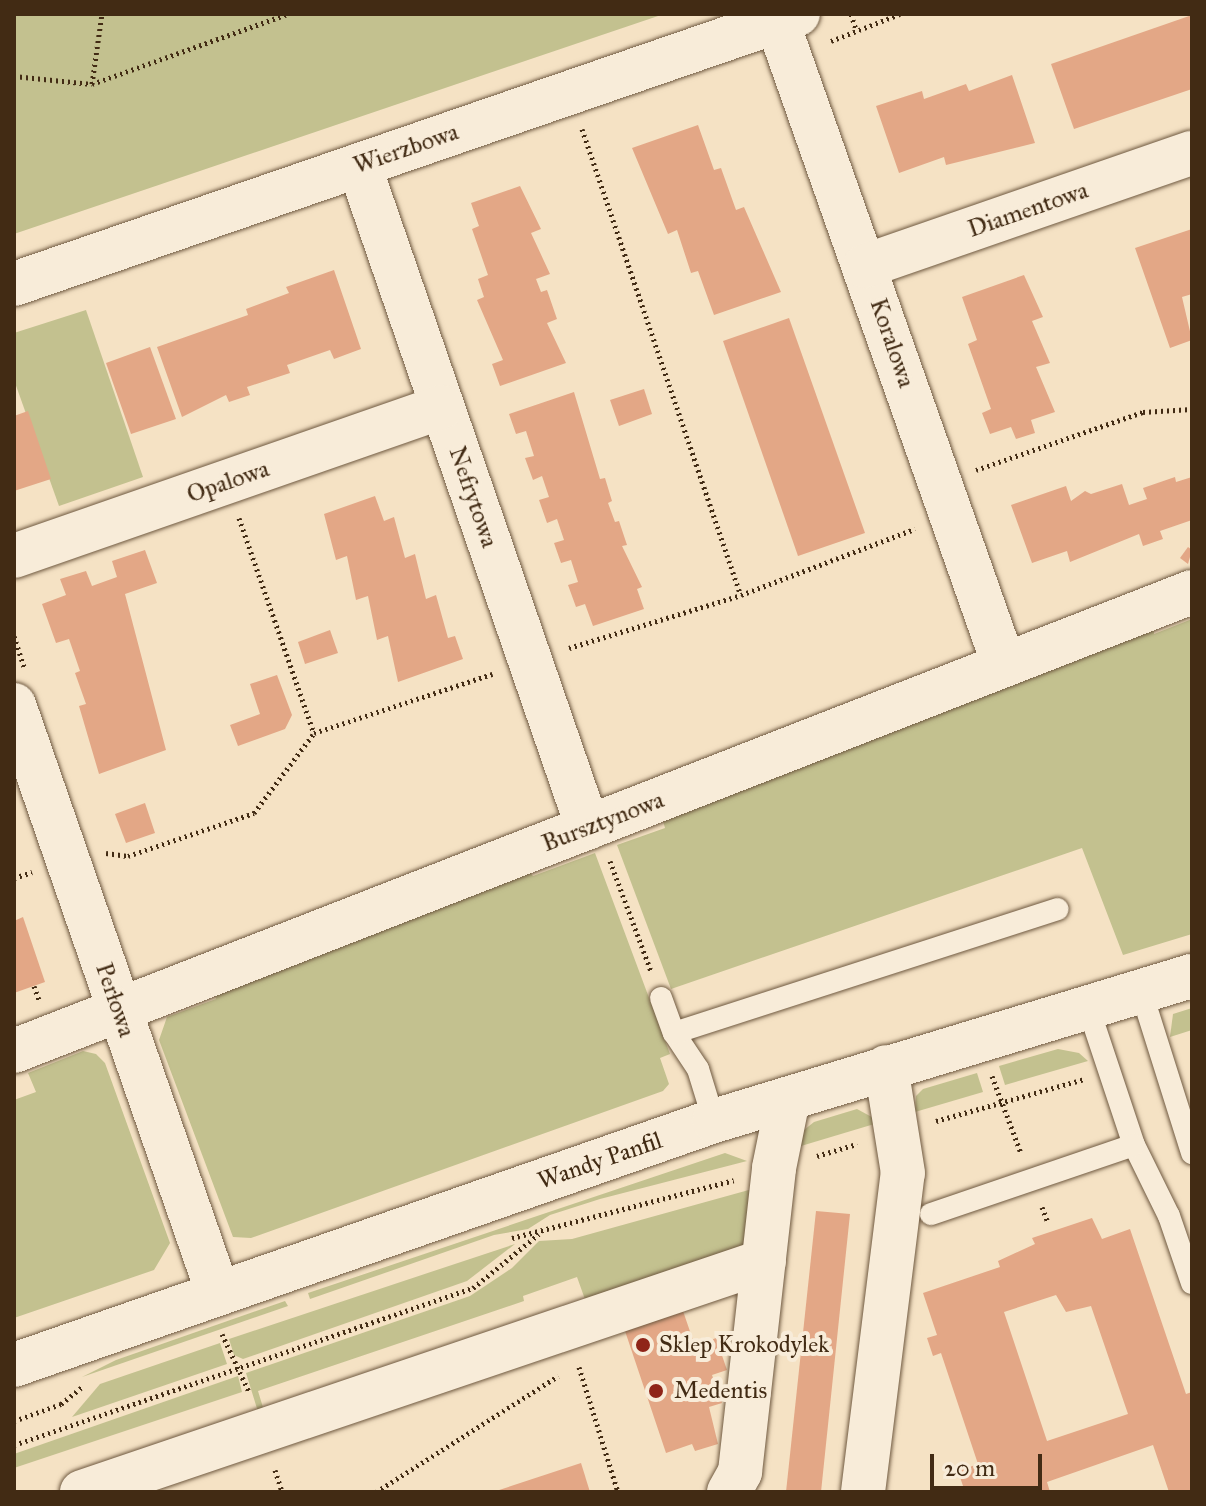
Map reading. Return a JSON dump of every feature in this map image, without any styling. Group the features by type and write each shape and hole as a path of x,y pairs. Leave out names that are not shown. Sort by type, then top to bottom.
{"street":[{"name":"Wierzbowa","path":"14,284 788,18"},
{"name":"Koralowa","path":"788,18 865,266 1004,665"},
{"name":"Diamentowa","path":"865,266 1192,153"},
{"name":"Nefrytowa","path":"359,165 530,661 596,836"},
{"name":"Opalowa","path":"14,556 442,407"},
{"name":"Bursztynowa","path":"14,1051 596,836 1004,665 1192,592"},
{"name":"Perłowa","path":"21,692 67,858 218,1293"},
{"name":"Wandy Panfil","path":"14,1365 714,1121 1192,976"},
{"path":"863,1492 903,1173 886,1067"},
{"path":"729,1492 740,1472 774,1168 788,1099"},
{"path":"82,1492 572,1346 764,1261"}],"lane":[{"path":"674,1033 1057,909"},
{"path":"1141,991 1192,1153"},
{"path":"661,998 674,1033 698,1069 714,1121"},
{"path":"1088,1007 1134,1145 1169,1216 1192,1283"},
{"path":"931,1214 1134,1145"}],"path":[{"path":"92,84 102,14"},
{"path":"14,76 92,84 288,14"},
{"path":"851,14 856,29"},
{"path":"821,50 837,36 900,14"},
{"path":"594,119 580,123 741,595"},
{"path":"14,878 88,851 128,856 254,813 314,733 741,595 1143,412 1192,409"},
{"path":"226,483 314,733"},
{"path":"14,636 21,692"},
{"path":"596,836 661,998"},
{"path":"980,1040 1048,1223"},
{"path":"14,1445 473,1288 540,1233"},
{"path":"376,1492 572,1346 618,1492"}],"shaded area":[{"path":"14,14 664,14 14,234"},
{"path":"86,310 143,477 59,506 14,380 14,333"},
{"path":"1192,619 1192,934 1123,955 1082,848 671,989 617,845 665,828 662,817 1154,625 1154,634"},
{"path":"595,853 670,1054 660,1058 669,1084 663,1091 251,1238 233,1237 159,1040 167,1017 216,999 214,991 528,870 533,876"},
{"path":"1192,1008 1192,1030 1170,1037 1173,1014"},
{"path":"1058,1049 1079,1053 1088,1061 1005,1085 999,1066"},
{"path":"83,1051 96,1054 105,1063 170,1243 154,1270 14,1318 14,1100 36,1092 28,1073"},
{"path":"977,1073 983,1092 915,1112 916,1096 923,1089"},
{"path":"857,1109 881,1122 801,1146 804,1130 814,1122"},
{"path":"725,1153 747,1161 600,1199 550,1215 528,1229 494,1235 310,1299 308,1293"},
{"path":"756,1188 752,1235 736,1255 587,1305 577,1277 523,1296 524,1301 258,1391 265,1414 259,1415 246,1373 470,1296 512,1268 539,1241 572,1239"},
{"path":"515,1244 467,1281 243,1359 234,1355 229,1339"},
{"path":"285,1301 288,1306 82,1377 116,1360"},
{"path":"220,1343 227,1364 72,1417 100,1384"},
{"path":"238,1376 242,1392 14,1468 14,1454"}],"building":[{"path":"1192,15 1192,89 1074,129 1051,64"},
{"path":"1012,75 1035,143 946,165 944,157 899,173 876,106 922,91 924,99 966,84 969,91"},
{"path":"698,125 714,170 721,168 736,210 744,207 781,292 714,315 698,271 691,273 677,230 668,234 632,148"},
{"path":"520,186 541,229 531,233 550,274 536,279 541,292 547,290 557,319 547,323 566,363 500,386 492,364 503,360 477,300 484,297 478,279 488,275 472,229 479,226 471,203"},
{"path":"1192,229 1192,294 1182,297 1192,340 1170,348 1135,248"},
{"path":"334,270 361,349 334,359 330,350 287,365 290,373 247,387 250,395 229,402 226,395 182,417 157,347 248,315 246,309 289,293 286,287"},
{"path":"1024,275 1043,317 1032,321 1050,363 1036,367 1055,412 1031,420 1035,433 1016,439 1011,427 990,434 982,413 991,409 968,344 977,340 962,297"},
{"path":"789,318 865,533 798,556 723,341"},
{"path":"150,347 176,419 131,434 106,363"},
{"path":"644,389 652,414 619,426 610,400"},
{"path":"574,392 600,479 605,478 612,501 608,503 615,522 619,521 627,545 622,546 642,587 637,589 644,609 593,626 585,604 576,607 568,585 578,582 571,560 561,563 554,543 564,540 557,519 547,523 539,500 549,497 542,476 533,480 525,458 534,456 526,431 516,434 509,414"},
{"path":"28,411 51,479 14,491 14,416"},
{"path":"1175,477 1176,482 1192,477 1192,520 1160,531 1163,539 1143,546 1139,534 1070,562 1067,551 1032,563 1011,505 1066,486 1071,501 1085,491 1091,494 1122,484 1129,505 1147,499 1143,488"},
{"path":"375,496 384,521 394,517 405,558 415,554 426,599 436,595 448,638 455,636 463,659 398,682 388,636 377,640 368,596 356,600 347,556 336,560 324,514"},
{"path":"1188,547 1192,550 1188,564 1180,558"},
{"path":"145,550 157,583 125,594 166,750 99,774 79,706 86,704 75,673 80,671 69,639 56,643 42,604 66,595 60,579 86,571 92,586 117,577 112,561"},
{"path":"330,630 338,653 305,664 298,642"},
{"path":"277,675 292,715 285,729 238,746 230,725 260,714 250,684"},
{"path":"145,803 155,833 126,843 115,814"},
{"path":"23,917 45,982 14,993 14,921"},
{"path":"816,1211 850,1214 821,1492 786,1492"},
{"path":"1092,1218 1102,1239 1130,1229 1186,1394 1192,1392 1192,1492 1169,1492 1153,1445 1047,1482 1050,1492 964,1489 958,1471 978,1464 941,1353 933,1356 927,1338 937,1335 923,1293 1000,1267 998,1261 1035,1244 1032,1238","holes":["1056,1295 1066,1312 1091,1306 1128,1414 1047,1441 1004,1312"]},
{"path":"683,1311 695,1346 716,1338 727,1370 712,1375 722,1403 709,1407 718,1444 695,1451 692,1444 666,1453 625,1331"},
{"path":"581,1463 590,1492 496,1492 496,1491"}],"place":[{"name":"Sklep Krokodylek","path":"643,1345"},
{"name":"Medentis","path":"656,1391"}]}
